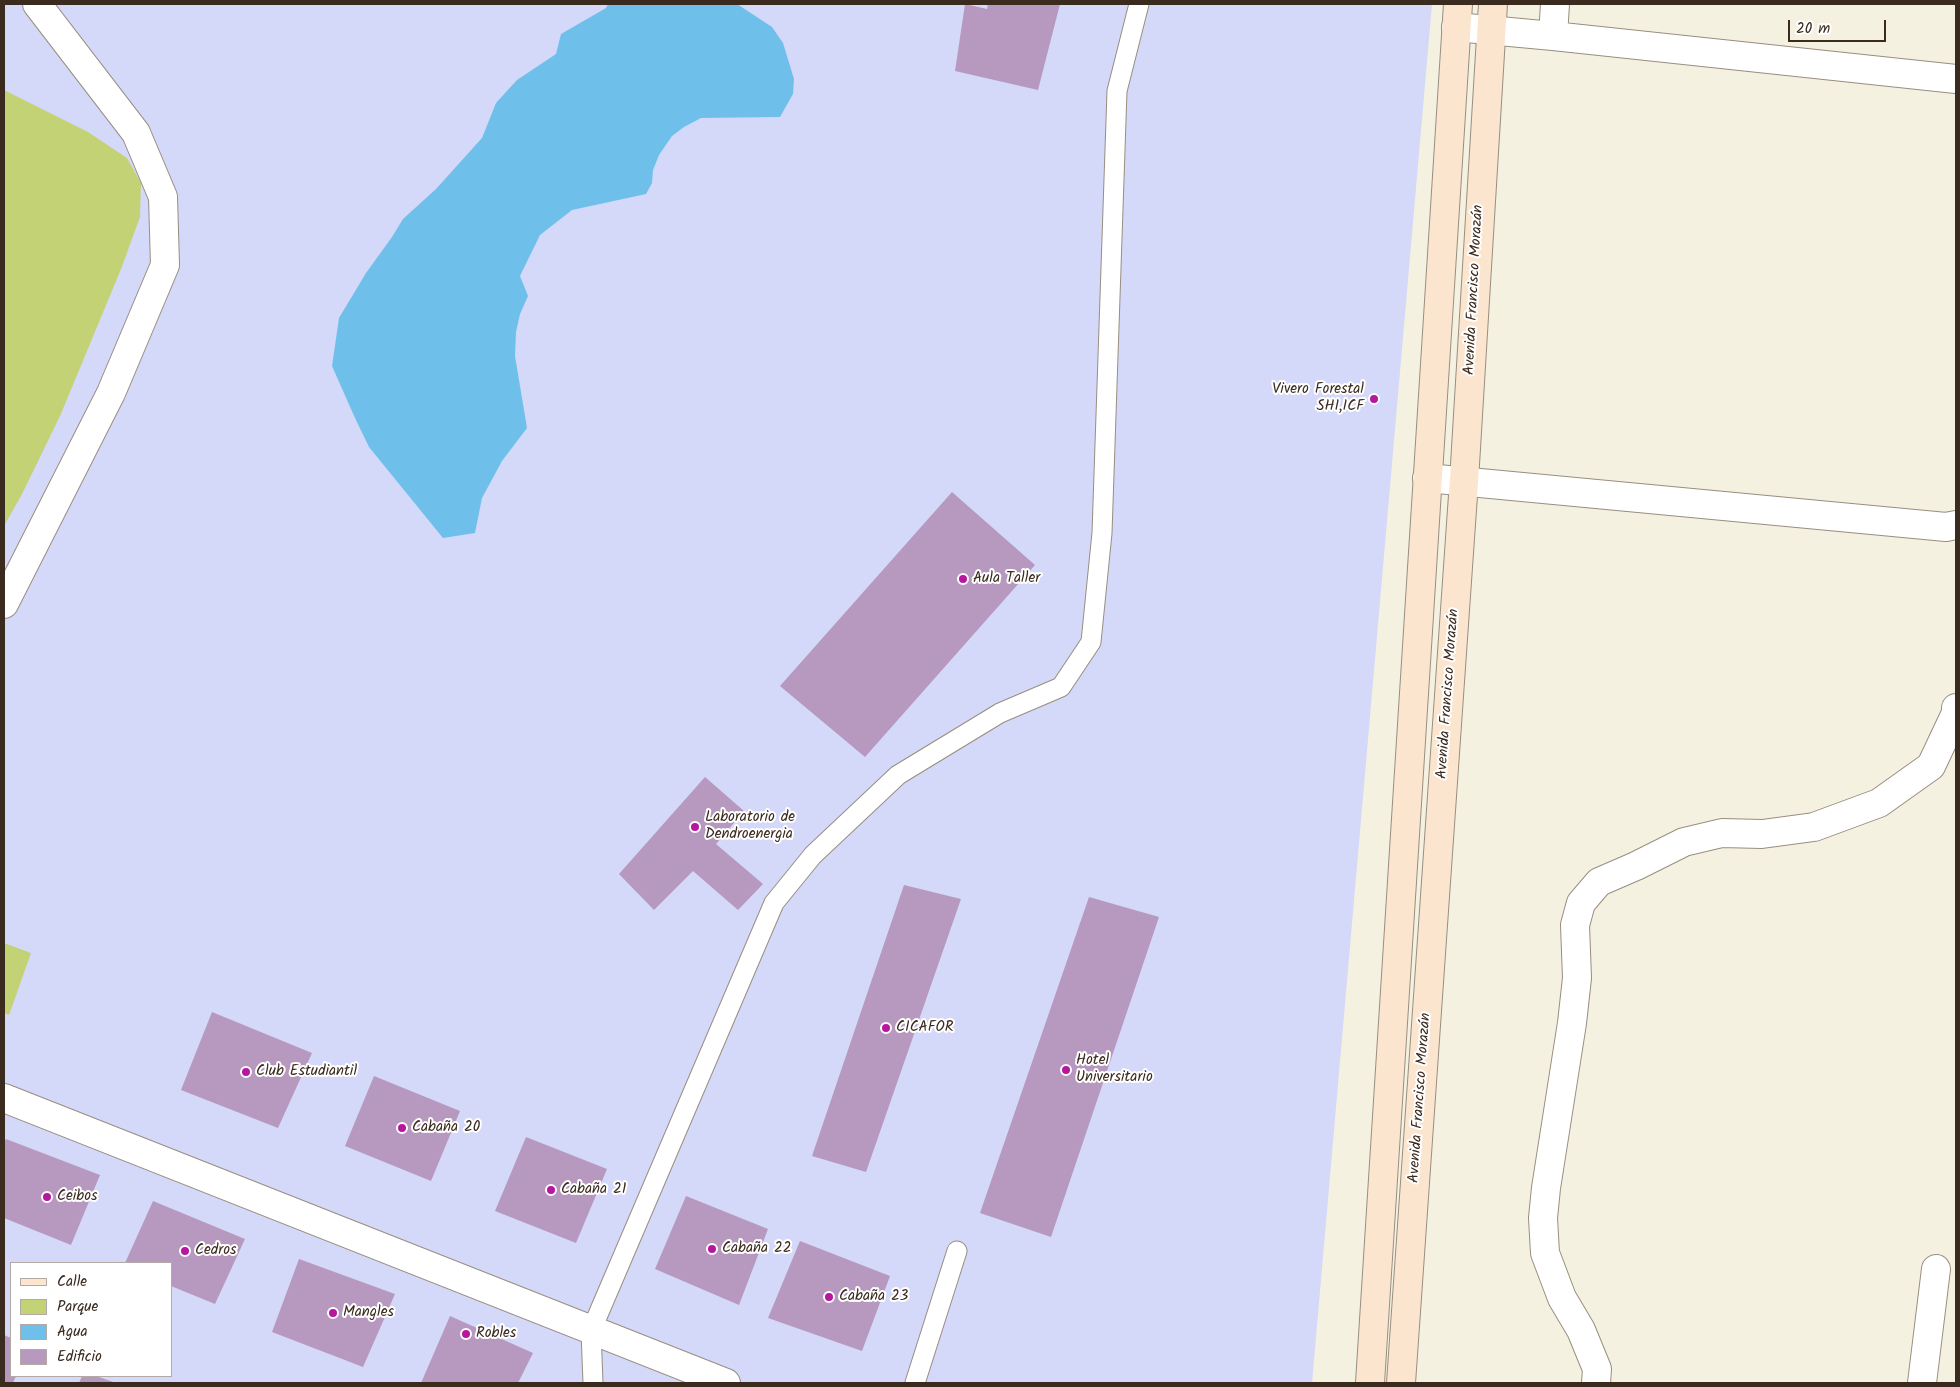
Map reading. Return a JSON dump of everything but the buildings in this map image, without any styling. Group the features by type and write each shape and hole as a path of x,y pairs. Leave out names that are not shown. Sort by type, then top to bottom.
{"main road":[{"path":"1370,1383 1457,16"},
{"name":"Avenida Francisco Morazán","path":"1401,1383 1464,481 1492,17"}],"street":[{"path":"4,604 111,393 166,265 163,197 136,134 37,4"},
{"path":"1553,36 1555,4"},
{"path":"1457,16 1492,17 1553,36 1956,78"},
{"path":"1427,478 1946,528 1956,525"},
{"path":"1596,1383 1597,1369 1581,1330 1562,1298 1545,1254 1543,1218 1547,1179 1573,1014 1577,978 1575,925 1581,903 1599,882 1684,842 1722,833 1762,834 1814,827 1879,803 1931,766 1956,712 1956,708"},
{"path":"4,1098 726,1383"},
{"path":"1922,1383 1936,1269"}],"lane":[{"path":"593,1383 591,1331 774,903 813,855 898,775 1000,713 1061,687 1091,642 1102,533 1117,91 1140,4"},
{"path":"915,1383 957,1250"}],"shaded area":[{"path":"4,4 1432,4 1312,1383 4,1383"}],"green space":[{"path":"4,90 88,132 127,158 141,183 140,217 121,269 60,416 22,494 4,526"},
{"path":"4,943 31,953 9,1015 4,1013"}],"water":[{"path":"608,4 737,4 772,27 783,43 794,79 793,94 780,117 701,118 684,127 672,136 659,155 653,170 652,183 646,194 572,210 540,235 520,276 528,296 520,314 516,332 515,356 527,428 502,461 482,498 475,533 443,538 369,447 355,418 332,366 339,318 366,273 403,219 436,189 482,138 496,103 517,80 556,54 561,34 606,8"}],"place":[{"name":"Vivero Forestal SHI,ICF","path":"1374,399"},
{"name":"Aula Taller","path":"963,579"},
{"name":"Laboratorio de Dendroenergia","path":"695,827"},
{"name":"CICAFOR","path":"886,1028"},
{"name":"Hotel Universitario","path":"1066,1070"},
{"name":"Club Estudiantil","path":"246,1072"},
{"name":"Cabaña 20","path":"402,1128"},
{"name":"Cabaña 21","path":"551,1190"},
{"name":"Ceibos","path":"47,1197"},
{"name":"Cabaña 22","path":"712,1249"},
{"name":"Cedros","path":"185,1251"},
{"name":"Cabaña 23","path":"829,1297"},
{"name":"Mangles","path":"333,1313"},
{"name":"Robles","path":"466,1334"}]}
